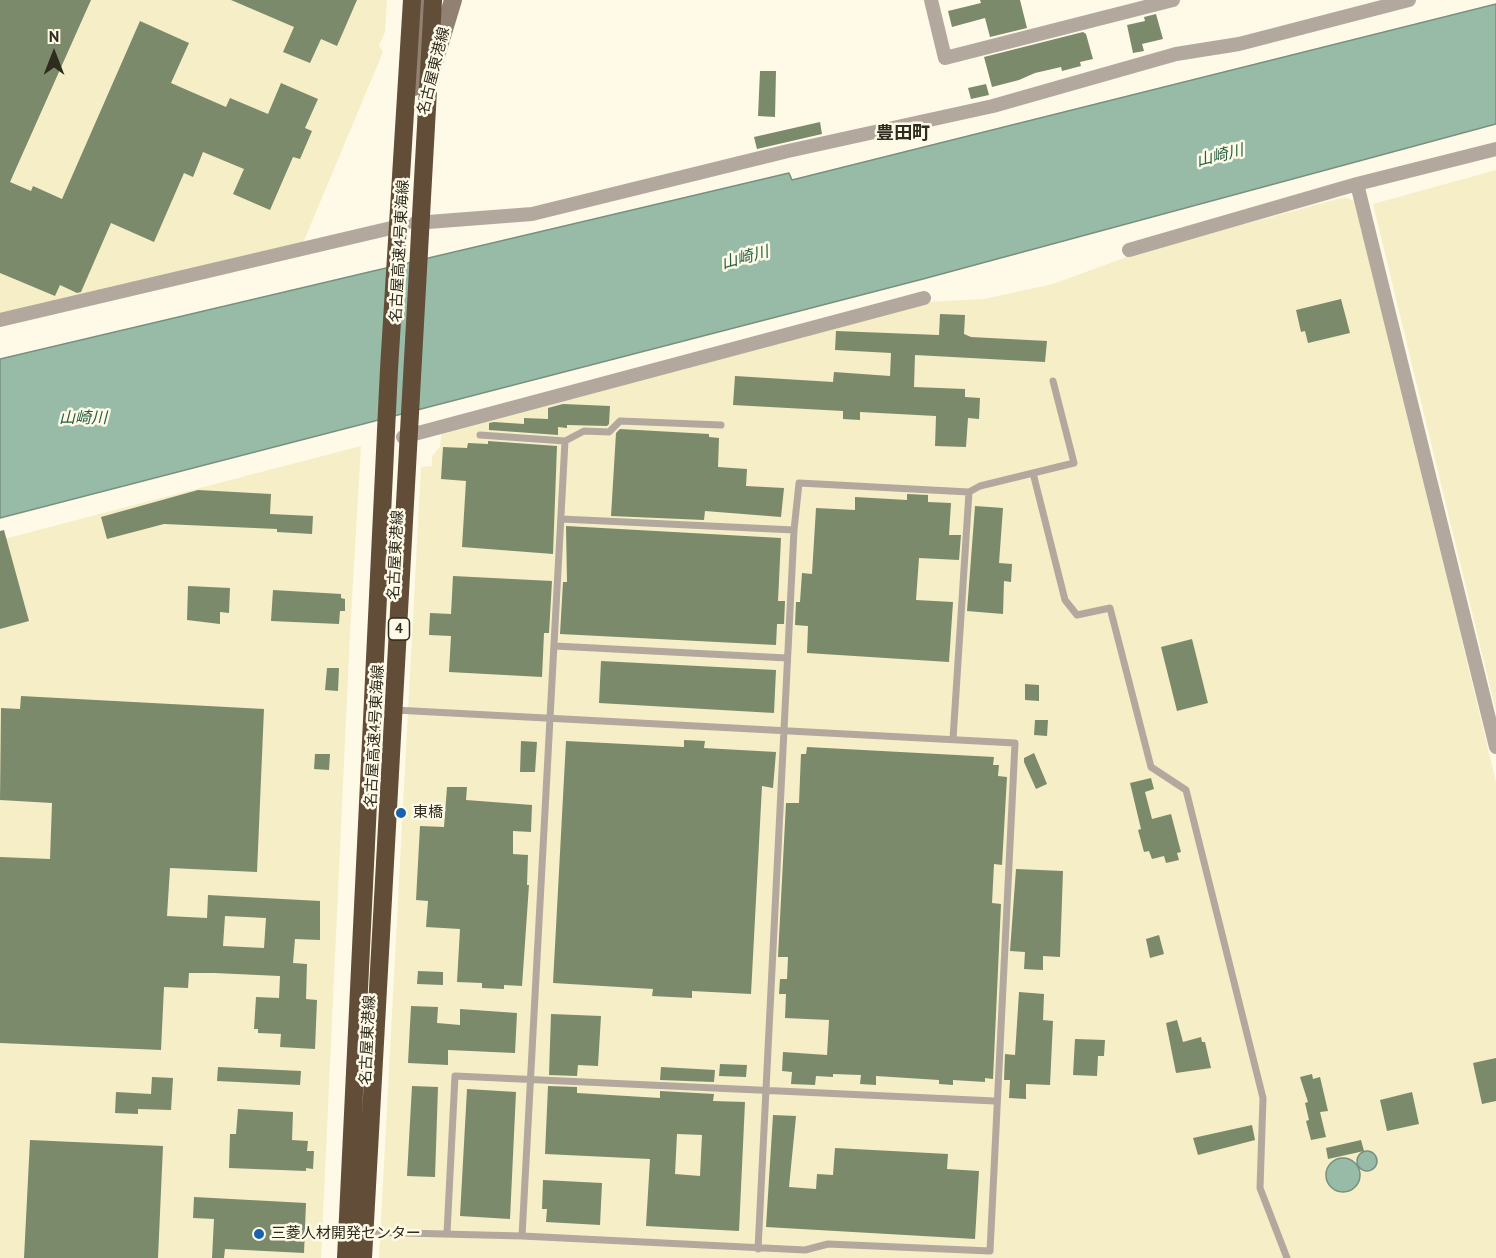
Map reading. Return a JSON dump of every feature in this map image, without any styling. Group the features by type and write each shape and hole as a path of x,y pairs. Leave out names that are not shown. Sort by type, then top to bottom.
{"highway":[{"name":"名古屋高速4号東海線","path":"346,1258 389,369 412,0"},
{"name":"名古屋高速4号東海線","path":"363,1258 431,0"}],"main road":[{"name":"名古屋東港線","path":"356,1258 400,430 412,102 420,38 431,0"},
{"name":"名古屋東港線","path":"409,230 424,98 453,0"},
{"name":"名古屋東港線","path":"341,1258 400,430"}],"street":[{"path":"931,0 945,58 1173,0"},
{"path":"0,320 409,230 532,214 788,151 993,106 1176,54 1239,44 1409,0"},
{"path":"1129,250 1357,184 1496,149"},
{"path":"1357,184 1496,747"},
{"path":"400,430 924,297"}],"lane":[{"path":"758,1248 794,530 799,483 969,492 980,486 1074,463 1053,381"},
{"path":"480,435 565,441 584,431 609,432 620,421 721,425"},
{"path":"522,1236 565,441"},
{"path":"1033,473 1065,600 1077,615 1110,608 1151,767 1186,790 1263,1098 1260,1188 1287,1258"},
{"path":"953,739 969,492"},
{"path":"562,519 794,530"},
{"path":"555,646 788,658"},
{"path":"357,1232 522,1236 805,1250 828,1244 990,1251 995,1101 1015,743 386,710"},
{"path":"447,1233 455,1076 995,1101"}],"shaded area":[{"path":"0,0 387,0 385,32 379,46 383,52 303,243 0,314"},
{"path":"1496,170 1496,711 1373,204"},
{"path":"1345,197 1356,202 1496,782 1496,1258 379,1258 421,467 432,466 432,456 440,447 442,429 926,302 984,299 1053,284 1132,255"},
{"path":"361,446 321,1258 0,1258 0,540"}],"water":[{"name":"山崎川","path":"1496,4 1496,124 923,279 0,518 0,359 789,173 792,180"},
{"path":"1367,1151 1374,1154 1377,1161 1374,1168 1367,1171 1360,1168 1357,1161 1360,1154"},
{"path":"1343,1158 1355,1163 1360,1175 1355,1187 1343,1192 1331,1187 1326,1175 1331,1163"}],"building":[{"path":"0,0 91,0 10,182 31,191 33,186 62,199 140,21 189,43 171,83 226,107 230,98 268,114 281,83 318,99 305,128 312,131 300,159 293,157 270,210 233,194 244,169 203,152 193,177 184,173 154,242 111,223 81,292 77,293 60,285 55,296 0,273"},
{"path":"231,0 357,0 337,46 321,39 310,63 283,52 294,27"},
{"path":"980,0 1020,0 1027,28 990,37 985,18 952,27 948,11 981,3"},
{"path":"1156,14 1163,39 1142,44 1144,51 1133,53 1127,25 1145,21 1144,17"},
{"path":"1083,32 1086,34 1093,59 1080,62 1081,66 1062,71 1061,67 1035,73 992,87 984,57"},
{"path":"760,71 776,71 775,117 758,116"},
{"path":"986,84 989,95 971,99 968,88"},
{"path":"820,122 822,134 757,149 754,137"},
{"path":"1341,299 1350,333 1308,343 1305,331 1301,332 1296,310"},
{"path":"940,314 965,315 964,334 971,337 1047,341 1045,362 915,355 914,387 965,389 965,397 980,398 979,419 968,418 966,447 935,446 936,416 860,412 860,420 843,419 843,411 733,405 735,376 833,382 834,372 890,376 891,353 835,350 836,331 939,335"},
{"path":"563,404 610,406 609,424 607,426 567,425 567,428 558,427 558,435 489,430 489,423 494,422 524,424 524,418 548,419 548,408"},
{"path":"620,429 709,434 709,437 719,438 718,467 747,469 746,486 784,488 781,517 705,511 704,520 611,516 616,433"},
{"path":"488,441 557,446 553,554 462,547 466,481 441,479 443,447 467,448 468,443 488,444"},
{"path":"198,490 271,494 270,514 313,516 312,534 277,532 277,529 164,524 107,539 101,517"},
{"path":"907,494 928,495 928,502 951,503 949,535 961,535 959,560 919,558 916,600 953,602 949,662 807,653 808,626 795,625 796,602 800,602 802,573 812,574 816,508 855,510 855,497 907,500"},
{"path":"975,506 1003,508 999,563 1012,564 1011,582 1004,581 1003,614 967,611"},
{"path":"566,526 781,538 778,601 785,601 784,624 777,624 776,645 560,634 563,582 567,582"},
{"path":"4,530 29,621 0,629 0,531"},
{"path":"453,576 552,581 549,633 544,633 542,677 449,672 451,636 429,635 430,613 451,614"},
{"path":"188,586 230,588 229,613 220,612 220,624 187,620"},
{"path":"273,590 341,594 341,598 345,599 345,611 340,611 339,624 271,621"},
{"path":"1192,639 1208,703 1177,711 1161,647"},
{"path":"601,661 776,670 774,713 599,703"},
{"path":"327,668 339,668 338,691 325,690"},
{"path":"1025,684 1039,685 1039,701 1025,700"},
{"path":"21,696 264,709 257,872 170,868 167,916 207,918 208,895 320,901 320,940 295,939 293,963 307,964 306,999 317,1000 315,1049 280,1047 281,1034 258,1033 258,1029 254,1029 256,997 279,998 280,976 214,973 189,973 188,988 164,987 161,1050 0,1043 0,857 50,859 52,803 0,800 1,708 20,709","holes":["225,916 266,918 264,948 223,946"]},
{"path":"1035,720 1048,720 1047,736 1034,735"},
{"path":"684,740 705,741 704,748 776,752 773,788 762,786 751,994 692,991 692,998 652,996 653,989 553,983 566,741 684,747"},
{"path":"521,741 537,742 535,772 520,772"},
{"path":"807,747 994,757 993,765 999,765 998,776 1007,777 1002,865 994,864 992,903 1001,904 993,1079 985,1078 985,1082 953,1080 953,1085 939,1084 939,1080 876,1076 876,1085 860,1084 861,1075 833,1074 833,1077 816,1076 815,1085 791,1084 792,1072 782,1071 783,1052 827,1055 829,1020 785,1018 786,994 779,994 780,979 787,979 788,957 778,957 786,803 799,803 801,754 806,754"},
{"path":"1034,753 1047,784 1036,789 1024,762 1024,758"},
{"path":"315,754 330,754 329,770 314,769"},
{"path":"1151,778 1154,789 1145,792 1152,819 1171,814 1181,852 1177,853 1179,860 1166,863 1164,856 1152,859 1149,851 1144,852 1130,783"},
{"path":"447,787 467,787 466,800 532,805 531,832 513,831 513,854 528,855 527,885 529,885 522,986 504,985 504,989 482,988 482,983 457,982 460,929 426,927 428,901 416,900 420,826 444,827"},
{"path":"1016,869 1063,871 1060,957 1043,956 1043,970 1024,969 1025,952 1010,951"},
{"path":"1159,935 1164,954 1150,958 1146,939"},
{"path":"418,971 443,972 443,985 417,984"},
{"path":"1019,992 1044,994 1043,1020 1053,1021 1050,1085 1026,1084 1026,1099 1009,1098 1010,1080 1004,1080 1005,1054 1015,1055"},
{"path":"411,1006 438,1007 437,1023 460,1025 460,1009 517,1013 515,1053 448,1050 448,1065 408,1063"},
{"path":"551,1014 601,1016 598,1066 578,1065 577,1076 549,1075"},
{"path":"1177,1020 1183,1042 1201,1037 1202,1042 1205,1042 1211,1068 1176,1073 1166,1023"},
{"path":"1075,1039 1105,1040 1104,1056 1098,1056 1097,1076 1073,1075"},
{"path":"1496,1058 1496,1101 1482,1104 1473,1063"},
{"path":"720,1064 747,1065 746,1077 719,1076"},
{"path":"218,1067 301,1071 300,1085 217,1081"},
{"path":"661,1067 715,1070 714,1082 660,1080"},
{"path":"1312,1074 1313,1079 1320,1077 1328,1111 1320,1112 1326,1137 1311,1140 1306,1121 1309,1120 1305,1103 1308,1102 1300,1077"},
{"path":"152,1077 173,1078 171,1110 138,1109 138,1114 115,1113 116,1092 151,1094"},
{"path":"412,1086 438,1087 435,1177 407,1176"},
{"path":"548,1086 577,1087 577,1093 660,1098 660,1091 714,1094 713,1101 745,1102 739,1231 646,1226 650,1159 545,1154","holes":["677,1134 702,1135 700,1176 675,1174"]},
{"path":"467,1089 516,1092 510,1219 460,1216"},
{"path":"1412,1092 1419,1124 1387,1131 1380,1100"},
{"path":"238,1109 293,1112 292,1140 308,1141 307,1151 314,1151 313,1169 306,1168 306,1171 229,1168 230,1134 236,1134"},
{"path":"773,1115 796,1116 789,1187 816,1189 817,1174 833,1175 835,1148 948,1154 947,1169 979,1171 975,1239 766,1227"},
{"path":"1252,1125 1255,1140 1198,1155 1193,1138"},
{"path":"30,1140 163,1146 158,1258 24,1258"},
{"path":"1361,1140 1364,1151 1328,1159 1326,1148"},
{"path":"543,1180 602,1183 600,1225 546,1222 547,1209 542,1209"},
{"name":"三菱人材開発センター","path":"194,1197 306,1203 304,1253 225,1249 224,1258 212,1258 214,1219 193,1218"}],"place":[{"name":"東橋","path":"401,813"},
{"name":"三菱人材開発センター","path":"259,1234"}],"district":[{"name":"豊田町","path":"903,134"}]}
